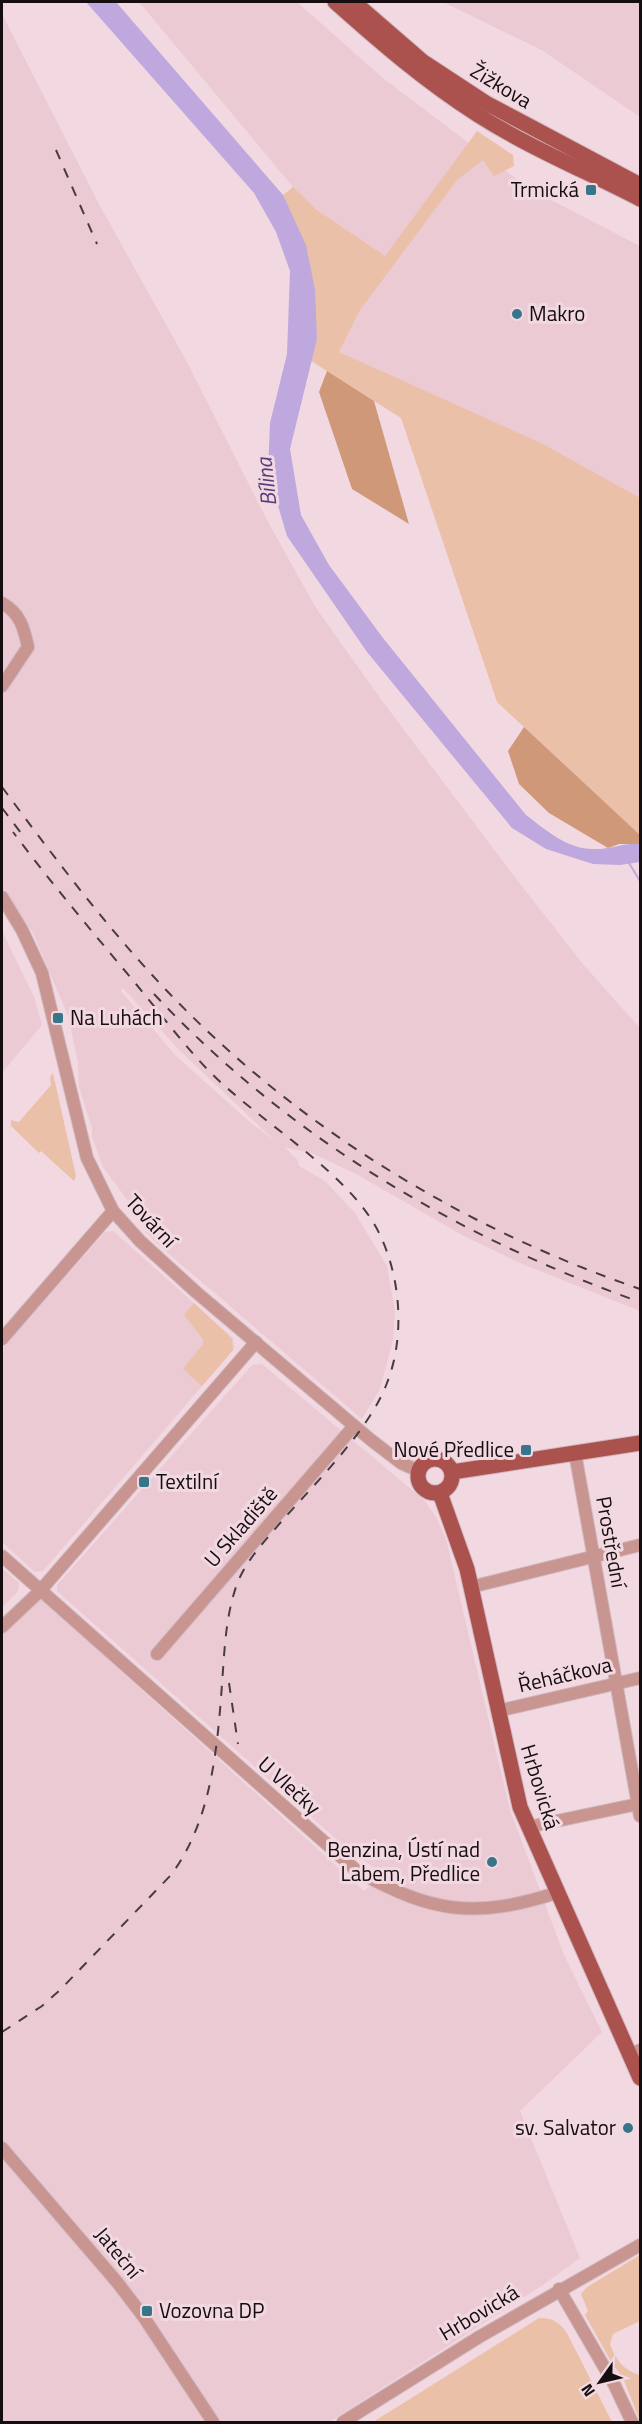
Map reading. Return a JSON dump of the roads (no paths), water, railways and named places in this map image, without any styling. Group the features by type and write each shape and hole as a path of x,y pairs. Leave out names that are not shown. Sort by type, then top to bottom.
{"main road":[{"name":"Žižkova","path":"335,2 390,51 438,88 496,125 577,169 640,199"},
{"name":"Žižkova","path":"354,2 422,61 486,103 640,185"},
{"path":"452,1472 640,1443"},
{"path":"436,1459 448,1465 452,1472 451,1484 440,1493 425,1490 419,1481 419,1471 424,1464 436,1459"},
{"name":"Hrbovická","path":"440,1493 458,1539 471,1587 514,1784 528,1827 556,1893 635,2052 640,2078"}],"street":[{"path":"2,603 13,609 23,627 28,647 2,686"},
{"name":"Tovární","path":"2,897 22,930 42,973 87,1158 113,1211 163,1263 354,1426 401,1463 419,1471"},
{"path":"2,1339 113,1211"},
{"path":"2,1628 40,1591 256,1342"},
{"name":"U Skladiště","path":"157,1654 354,1426"},
{"name":"Prostřední","path":"575,1453 639,1810"},
{"path":"471,1587 640,1545"},
{"name":"U Vlečky","path":"2,1556 357,1871 400,1894 453,1908 480,1909 516,1905 556,1893"},
{"name":"Řeháčkova","path":"498,1711 640,1678"},
{"path":"528,1827 639,1810"},
{"name":"Jateční","path":"2,2148 124,2290 213,2422"},
{"name":"Hrbovická","path":"343,2422 559,2289 640,2245"},
{"path":"559,2289 614,2384 632,2422"}],"waterway":[{"path":"629,863 640,881"}],"railway":[{"path":"56,150 97,244"},
{"path":"2,787 82,892 145,968 218,1041 272,1087 328,1130 386,1169 447,1204 510,1236 640,1289"},
{"path":"2,808 24,837"},
{"path":"2,2032 42,2006 60,1990 171,1875 185,1852 197,1828 211,1777 219,1723 227,1627 237,1584 256,1551 340,1456 368,1419 379,1401 393,1365 398,1328 398,1308 392,1270 380,1235 366,1212 348,1190 326,1169 209,1071 73,909 13,832"},
{"path":"154,994 206,1046 261,1093 318,1137 379,1177 441,1214 506,1247 640,1302"},
{"path":"229,1683 238,1744"}],"place":[{"name":"Trmická","path":"591,190"},
{"name":"Makro","path":"517,314"},
{"name":"Na Luhách","path":"58,1018"},
{"name":"Nové Předlice","path":"526,1450"},
{"name":"Textilní","path":"144,1482"},
{"name":"Benzina, Ústí nad Labem, Předlice","path":"492,1862"},
{"name":"sv. Salvator","path":"628,2128"},
{"name":"Vozovna DP","path":"147,2311"}],"water label":[{"name":"Bílina","path":"266,482"}]}
